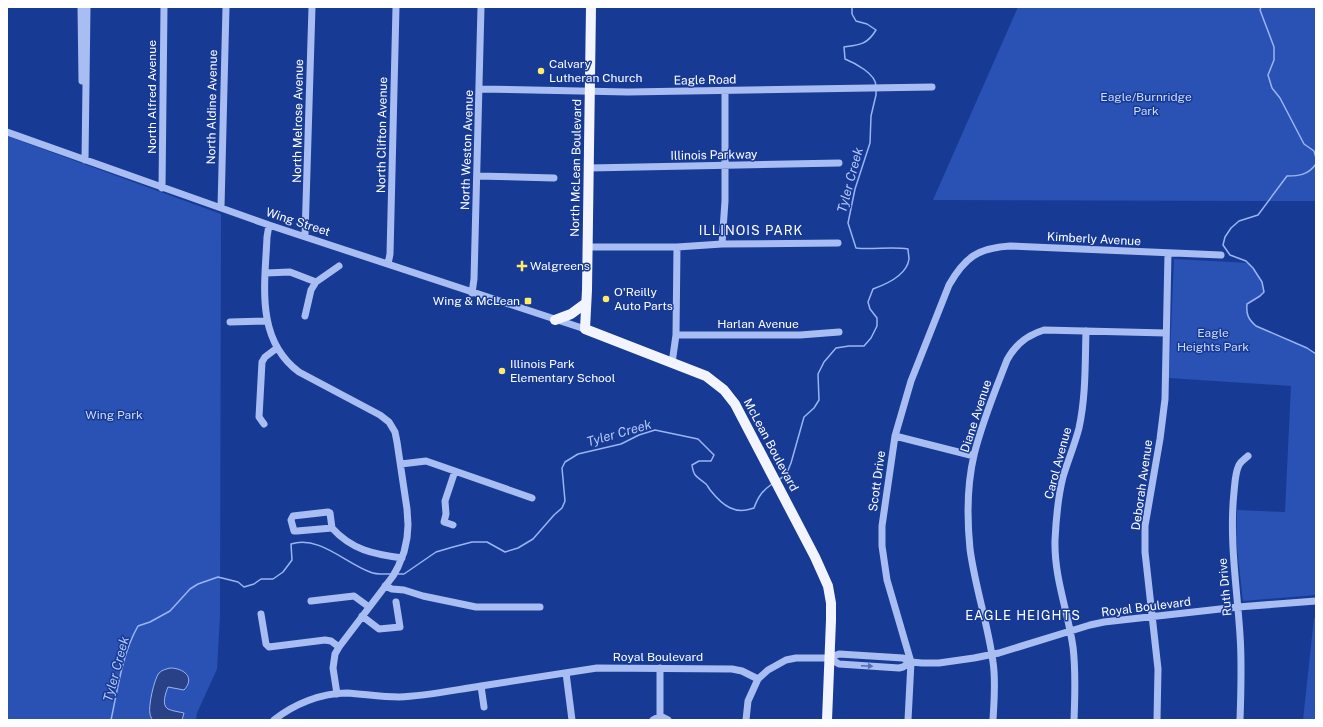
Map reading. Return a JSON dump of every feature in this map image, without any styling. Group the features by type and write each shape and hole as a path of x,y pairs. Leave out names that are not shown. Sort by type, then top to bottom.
{"main road":[{"name":"North McLean Boulevard","path":"584,329 588,248 591,7"},
{"path":"555,320 571,314 586,303"},
{"name":"McLean Boulevard","path":"584,329 706,376 724,390 738,409 768,470 815,557 828,586 832,620 830,658"},
{"path":"827,720 830,658"}],"street":[{"path":"81,7 83,160"},
{"path":"83,160 87,7"},
{"name":"North Alfred Avenue","path":"162,188 164,7"},
{"name":"North Aldine Avenue","path":"221,207 226,7"},
{"name":"North Melrose Avenue","path":"305,236 312,7"},
{"name":"North Clifton Avenue","path":"388,264 390,258 391,239 396,7"},
{"name":"North Weston Avenue","path":"472,293 474,279 481,7"},
{"name":"Eagle Road","path":"479,89 628,92 932,87"},
{"path":"722,244 725,201 726,91"},
{"name":"Wing Street","path":"7,132 269,225 584,329"},
{"name":"Illinois Parkway","path":"589,168 839,163"},
{"path":"477,176 554,178"},
{"path":"269,225 267,236 265,304 267,321 272,338 277,348 289,363 299,372 385,418 395,432 401,464 408,525 406,546 398,567 387,584 339,646 333,662 337,694"},
{"path":"588,248 677,247 722,244 838,243"},
{"name":"Kimberly Avenue","path":"970,258 987,249 1010,246 1221,255"},
{"path":"672,362 676,335 677,247"},
{"name":"Deborah Avenue","path":"1156,720 1158,669 1146,552 1145,526 1165,399 1168,253"},
{"name":"Scott Drive","path":"908,720 911,662 887,580 882,546 883,513 895,436 911,381 949,285 957,271 970,258"},
{"path":"305,316 311,290 316,282 339,266"},
{"path":"266,273 290,272 316,282"},
{"path":"230,322 267,321"},
{"name":"Diane Avenue","path":"993,720 994,681 992,655 974,574 970,548 968,507 974,456 986,414 1007,360 1017,345 1031,334 1044,330 1166,333"},
{"name":"Carol Avenue","path":"1074,720 1075,664 1070,631 1060,591 1056,566 1056,528 1061,488 1076,440 1082,409 1086,331"},
{"name":"Harlan Avenue","path":"676,335 806,334 839,332"},
{"path":"264,424 259,418 261,365 265,357 277,348"},
{"path":"895,436 974,456"},
{"name":"Ruth Drive","path":"1240,720 1241,660 1232,542 1233,505 1238,470 1241,463 1248,456"},
{"path":"401,464 426,461 532,498"},
{"path":"454,525 444,522 446,514 445,501 455,471"},
{"path":"332,528 294,531 292,529 291,518 293,516 328,512 330,514 332,528 345,541 371,553 402,558"},
{"path":"387,584 392,589 404,590 422,596 476,607 540,607"},
{"path":"311,601 354,596 369,607"},
{"name":"Royal Boulevard","path":"274,720 303,702 314,698 337,694 399,697 597,668 732,669 742,671 758,678 768,670 786,660 796,658 830,658 839,654 903,658 911,662 946,662 992,655 1104,622 1153,618 1238,607 1316,601"},
{"path":"362,616 379,629 400,627 396,602"},
{"path":"261,614 266,644 269,647 325,640 331,641 339,646"},
{"path":"660,668 660,716"},
{"path":"566,673 572,720"},
{"path":"746,720 748,701 758,678"},
{"path":"481,686 484,707"},
{"path":"653,720 660,716"},
{"path":"660,716 668,720"}],"green space":[{"name":"Eagle/Burnridge Park","path":"1018,7 1316,7 1316,201 933,200"},
{"name":"Wing Park","path":"7,136 221,214 220,617 217,669 197,713 196,720 7,720"},
{"name":"Eagle Heights Park","path":"1174,259 1249,263 1262,282 1264,292 1247,304 1247,314 1251,321 1256,326 1307,348 1316,354 1316,595 1243,601 1236,539 1237,510 1285,512 1291,386 1169,378"},
{"path":"1314,618 1316,618 1316,720 1303,720"}],"shaded area":[{"path":"170,668 175,668 186,674 189,681 184,690 168,687 164,702 168,709 184,713 182,720 152,720 150,715 150,705 155,681 160,672"}],"waterway":[{"name":"Tyler Creek","path":"852,7 852,14 856,21 867,24 876,30 866,41 854,46 844,47 845,59 869,73 873,77 876,86"},
{"name":"Tyler Creek","path":"1261,7 1260,10 1274,47 1274,60 1268,75 1272,88 1280,98 1304,144 1314,151 1316,158"},
{"name":"Tyler Creek","path":"778,480 786,475 791,463 804,417 814,408 819,400 818,374 824,362 836,348 864,346 871,338 877,326 877,318 870,309 868,302 873,289 896,278 904,270 909,259 908,249 856,248 848,223 855,189 870,143 871,116 876,90"},
{"name":"Tyler Creek","path":"1316,164 1306,173 1295,176 1287,176 1258,215 1239,221 1231,228 1225,237 1223,245 1230,255 1246,261 1253,268 1262,282 1264,292 1247,304 1247,314 1251,321 1256,326 1307,348 1316,354"},
{"name":"Tyler Creek","path":"398,574 404,574 436,552 472,542 487,542 505,552 518,548 533,539 562,508 565,501 562,468 565,462 578,454 621,444 639,435 655,430 698,439 714,455 711,461 699,461 692,465 693,469 696,476 706,484 720,501 730,508 735,510 747,510 754,508 761,494 772,484"},
{"name":"Tyler Creek","path":"111,720 124,660 138,626 150,622 170,611 190,589 198,584 218,577 238,582 244,587 254,584 261,579 273,579 283,572 292,560 291,544 301,542 312,543 332,551 361,568 373,573 392,574"}],"place":[{"name":"Calvary Lutheran Church","path":"541,71"},
{"name":"Walgreens","path":"522,266"},
{"name":"O'Reilly Auto Parts","path":"606,299"},
{"name":"Wing & McLean","path":"528,301"},
{"name":"Illinois Park Elementary School","path":"502,371"}],"district":[{"name":"ILLINOIS PARK","path":"751,230"},
{"name":"EAGLE HEIGHTS","path":"1023,615"}]}
